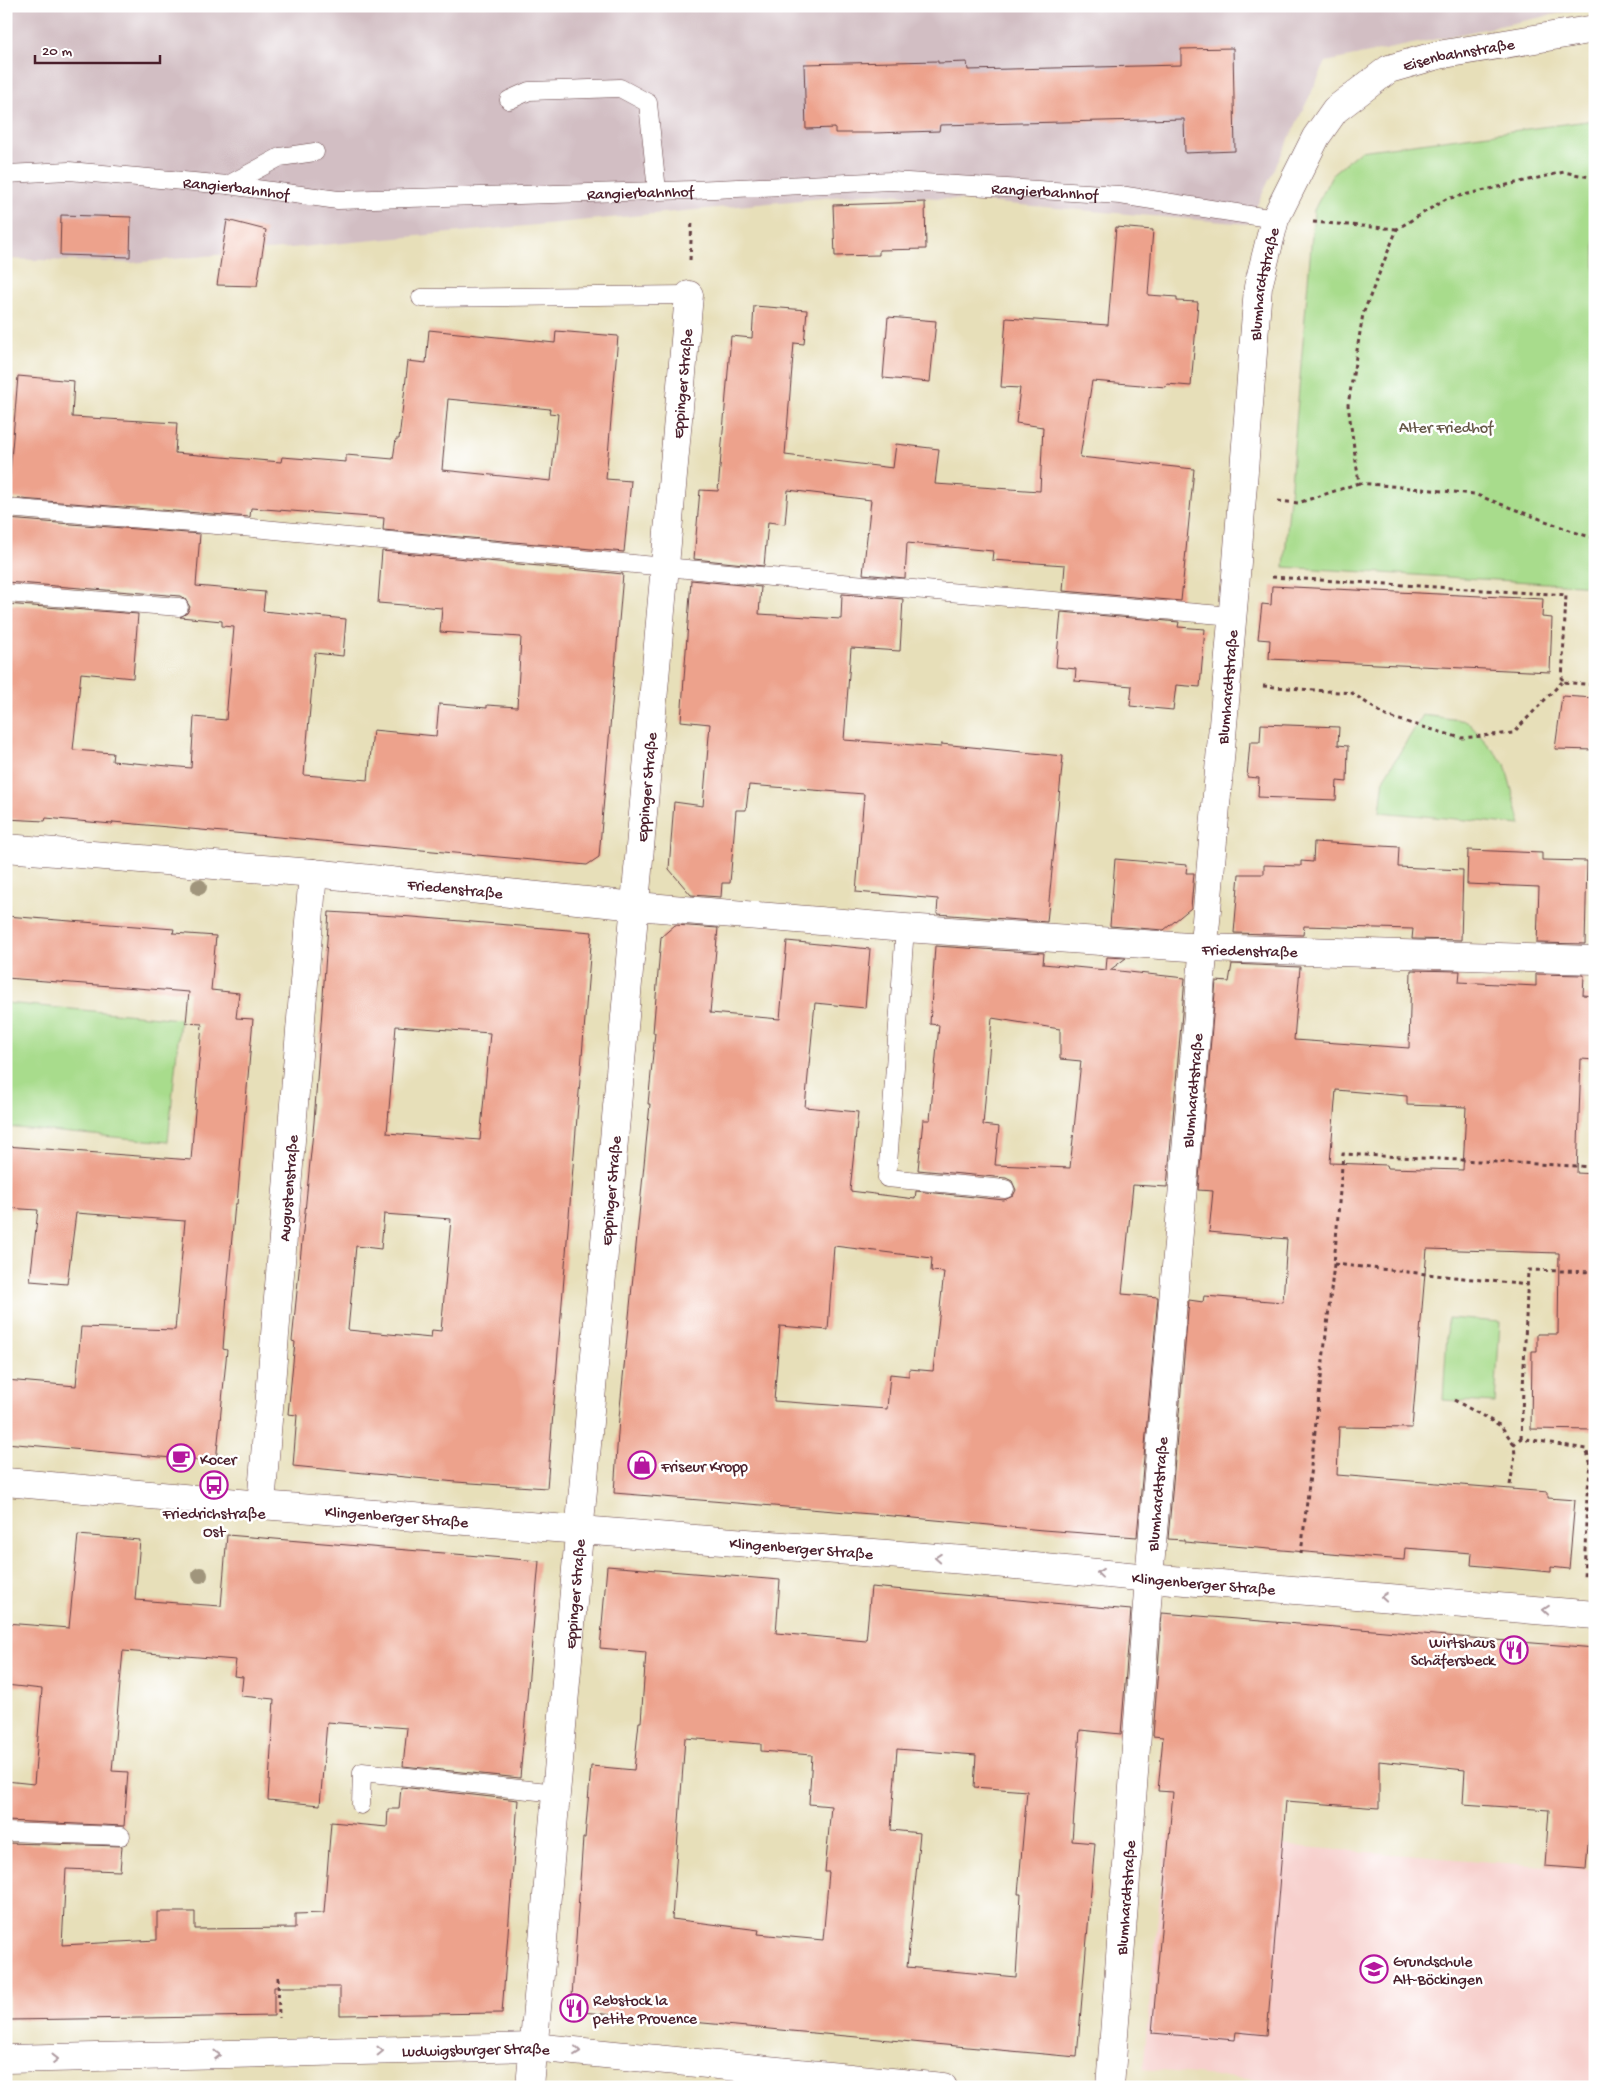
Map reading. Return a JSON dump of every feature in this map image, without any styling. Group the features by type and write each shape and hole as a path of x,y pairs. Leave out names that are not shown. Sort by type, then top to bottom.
{"street":[{"name":"Eisenbahnstraße","path":"1334,110 1389,69 1438,55 1595,29"},
{"name":"Blumhardtstraße","path":"1110,2087 1149,1578 1233,616 1258,287 1275,219 1316,137 1334,110"},
{"name":"Eppinger Straße","path":"530,2087 689,295"},
{"name":"Friedenstraße","path":"6,848 313,873 636,906 905,928 1204,948 1595,960"},
{"name":"Augustenstraße","path":"261,1505 313,873"},
{"name":"Klingenberger Straße","path":"6,1482 578,1531 964,1560 1149,1578 1588,1614"},
{"name":"Ludwigsburger Straße","path":"6,2059 533,2047 943,2087"}],"lane":[{"path":"509,100 529,91 620,88 648,103 657,191"},
{"path":"228,185 280,157 315,152"},
{"name":"Rangierbahnhof","path":"6,174 69,171 228,185 338,200 693,190 891,181 1120,195 1275,219"},
{"path":"421,298 689,295"},
{"path":"6,508 666,566 781,578 1233,616"},
{"path":"6,593 179,607"},
{"path":"905,928 887,1178 1005,1189"},
{"path":"361,1805 362,1772 556,1793"},
{"path":"6,1832 121,1836"}],"path":[{"path":"1275,219 1397,229 1446,199 1564,172 1595,178"},
{"path":"689,295 693,190"},
{"path":"1359,484 1348,406 1363,314 1397,229"},
{"path":"1298,503 1359,484 1474,494 1595,538"},
{"path":"1227,683 1352,693 1386,716 1461,738 1513,733 1562,682 1566,596 1236,575"},
{"path":"1562,682 1595,684"},
{"path":"1297,1589 1334,1264 1343,1154 1595,1167"},
{"path":"1334,1264 1528,1285"},
{"path":"1514,1444 1521,1438 1528,1270 1595,1272"},
{"path":"1454,1400 1501,1426 1514,1444 1515,1456 1510,1485"},
{"path":"1521,1438 1586,1449 1593,1464 1587,1495 1588,1614"}],"shaded area":[{"path":"6,6 1595,6 1326,62 1248,224 876,193 132,263 6,259"},
{"name":"Grundschule Alt-Böckingen","path":"1166,1836 1595,1870 1595,2087 1331,2087 1143,2069"}],"green space":[{"name":"Alter Friedhof","path":"1595,120 1595,586 1284,567 1314,210 1333,173 1360,151"},
{"path":"1423,715 1467,721 1505,764 1521,825 1380,812 1384,778"},
{"path":"6,1003 180,1019 168,1142 6,1127"},
{"path":"1448,1318 1500,1322 1495,1403 1443,1400"}],"building":[{"path":"1233,48 1235,151 1185,153 1184,119 940,125 939,131 874,133 835,133 835,128 806,129 804,64 967,62 968,70 1181,65 1181,49"},
{"path":"925,202 926,249 879,250 879,255 835,256 833,205"},
{"path":"61,215 131,217 130,257 60,255"},
{"path":"227,220 266,230 257,286 217,285"},
{"path":"1116,227 1153,230 1148,295 1177,297 1177,301 1198,302 1191,386 1167,384 1166,387 1092,381 1080,457 1194,469 1181,601 1063,591 1065,565 992,560 993,551 907,543 905,578 863,574 871,500 788,490 785,524 768,522 764,566 694,559 700,490 718,491 731,336 752,338 754,306 807,310 804,344 794,343 785,455 893,468 896,444 939,449 935,484 1040,491 1043,427 1016,423 1020,388 1001,387 1006,318 1108,325"},
{"path":"888,317 936,321 930,382 883,378"},
{"path":"429,330 555,343 556,331 618,336 606,479 631,481 624,552 383,530 384,518 251,508 250,517 8,498 18,376 74,381 72,417 177,423 175,453 281,462 282,457 346,462 346,455 393,459 396,439 399,439 408,361 426,363","holes":["448,399 550,409 549,413 558,414 551,481 442,470"]},
{"path":"7,519 200,534 196,586 265,592 263,611 346,619 343,656 315,653 304,775 368,780 373,730 436,736 439,704 487,708 487,705 517,707 521,637 440,632 442,608 378,603 382,551 623,574 599,857 587,865 113,822 112,824 46,818 45,821 6,819 6,604 138,614 133,678 81,673 73,750 113,753 112,761 191,768 194,717 226,720 234,627 222,626 222,621 180,617 187,613 190,607 185,599 180,596 6,582"},
{"path":"691,580 761,587 759,614 841,619 842,594 903,599 900,651 851,648 844,740 941,747 941,744 1063,756 1047,922 937,914 938,899 856,892 864,794 749,785 746,810 736,810 730,883 722,883 721,897 691,895 669,869 674,802 703,806 710,724 681,721"},
{"path":"1272,586 1543,599 1542,617 1552,618 1550,672 1269,659 1270,640 1258,639 1262,604 1271,605"},
{"path":"1061,612 1179,622 1178,627 1205,629 1200,687 1176,685 1173,710 1130,706 1132,686 1075,681 1076,669 1056,667"},
{"path":"1562,696 1595,698 1595,750 1555,749"},
{"path":"1261,724 1339,727 1338,745 1348,746 1347,782 1337,781 1336,800 1258,797 1259,778 1247,777 1250,742 1260,742"},
{"path":"1314,842 1399,847 1398,867 1463,870 1461,940 1412,939 1413,929 1304,926 1303,935 1234,933 1239,874 1264,874 1264,865 1301,866 1301,861 1313,862"},
{"path":"1468,850 1542,853 1542,860 1587,861 1585,944 1537,943 1539,887 1467,884"},
{"path":"1115,859 1187,865 1186,873 1194,873 1191,908 1164,930 1110,926"},
{"path":"329,912 592,932 547,1488 456,1482 293,1466 297,1415 288,1414 295,1342 292,1341 314,1122","holes":["396,1026 490,1033 480,1140 387,1133","384,1214 451,1219 441,1331 432,1330 431,1338 348,1330 356,1246 381,1249"]},
{"path":"6,916 174,929 173,933 216,936 211,990 239,993 236,1018 253,1019 237,1204 235,1204 228,1281 223,1349 227,1350 216,1462 6,1443 6,1380 76,1386 81,1327 175,1330 185,1221 76,1213 67,1284 30,1281 38,1210 6,1208 6,1146 191,1160 202,1024 186,1023 189,992 6,978"},
{"path":"675,925 718,928 710,1013 780,1019 787,941 870,949 865,1008 815,1003 805,1107 858,1112 850,1191 915,1199 916,1191 1004,1200 1013,1196 1016,1190 1012,1181 1006,1178 918,1170 923,1120 930,1120 939,1025 930,1024 935,946 1044,953 1043,964 1106,970 1107,957 1126,958 1110,970 1185,978 1167,1187 1133,1185 1122,1294 1158,1297 1137,1537 614,1493 619,1418 650,1104 648,1104 661,937","holes":["992,1018 1060,1029 1060,1059 1081,1061 1070,1168 995,1165 999,1127 983,1125","834,1246 932,1258 931,1271 944,1272 933,1371 909,1369 909,1376 890,1374 887,1409 774,1401 780,1326 828,1330"]},
{"path":"1232,964 1300,967 1294,1040 1409,1048 1411,970 1460,971 1459,982 1536,986 1536,974 1584,975 1583,995 1595,996 1595,1060 1581,1059 1577,1173 1595,1174 1595,1430 1531,1429 1532,1351 1537,1351 1537,1334 1558,1334 1559,1253 1427,1249 1412,1428 1339,1427 1337,1475 1548,1492 1548,1498 1575,1500 1569,1569 1551,1567 1551,1572 1471,1565 1472,1553 1405,1548 1404,1560 1184,1542 1184,1540 1168,1539 1189,1300 1203,1302 1204,1296 1283,1302 1287,1239 1209,1232 1213,1191 1198,1190 1216,981 1229,982","holes":["1336,1090 1407,1096 1407,1105 1466,1107 1463,1170 1388,1168 1387,1165 1330,1163"]},
{"path":"78,1535 140,1540 135,1600 221,1606 227,1535 539,1561 520,1778 403,1766 407,1728 327,1722 320,1805 268,1800 274,1699 241,1696 243,1677 234,1676 236,1660 123,1651 112,1771 128,1772 124,1826 6,1821 6,1781 34,1784 42,1689 6,1685 6,1623 69,1628"},
{"path":"607,1566 780,1580 776,1633 866,1641 871,1587 1131,1610 1121,1734 1080,1730 1072,1841 1095,1843 1077,2057 571,2011 583,1838 585,1838 591,1766 634,1770 639,1722 641,1722 646,1652 600,1648","holes":["685,1738 761,1744 761,1751 812,1755 809,1804 831,1806 825,1872 829,1872 823,1940 758,1934 759,1930 672,1919","897,1749 976,1755 974,1787 1027,1791 1018,1894 1021,1894 1016,1977 907,1967 920,1833 891,1830"]},
{"path":"1162,1613 1595,1648 1595,1784 1593,1784 1586,1869 1545,1866 1549,1810 1463,1804 1465,1770 1379,1761 1379,1808 1286,1801 1267,2035 1236,2032 1235,2040 1152,2033 1173,1792 1158,1791 1163,1737 1153,1736"},
{"path":"401,1787 518,1800 502,2013 340,2015 340,1987 274,1987 274,2016 9,2020 6,1843 122,1846 120,1871 66,1869 62,1945 157,1940 157,1912 195,1912 195,1929 295,1928 295,1914 324,1913 331,1822 387,1827 388,1809 399,1809"}],"place":[{"name":"Kocer","path":"181,1458"},
{"name":"Friseur Kropp","path":"642,1465"},
{"name":"Friedrichstraße Ost","path":"214,1485"},
{"name":"Wirtshaus Schäfersbeck","path":"1514,1650"},
{"name":"Grundschule Alt-Böckingen","path":"1374,1969"},
{"name":"Rebstock la petite Provence","path":"574,2008"}]}
